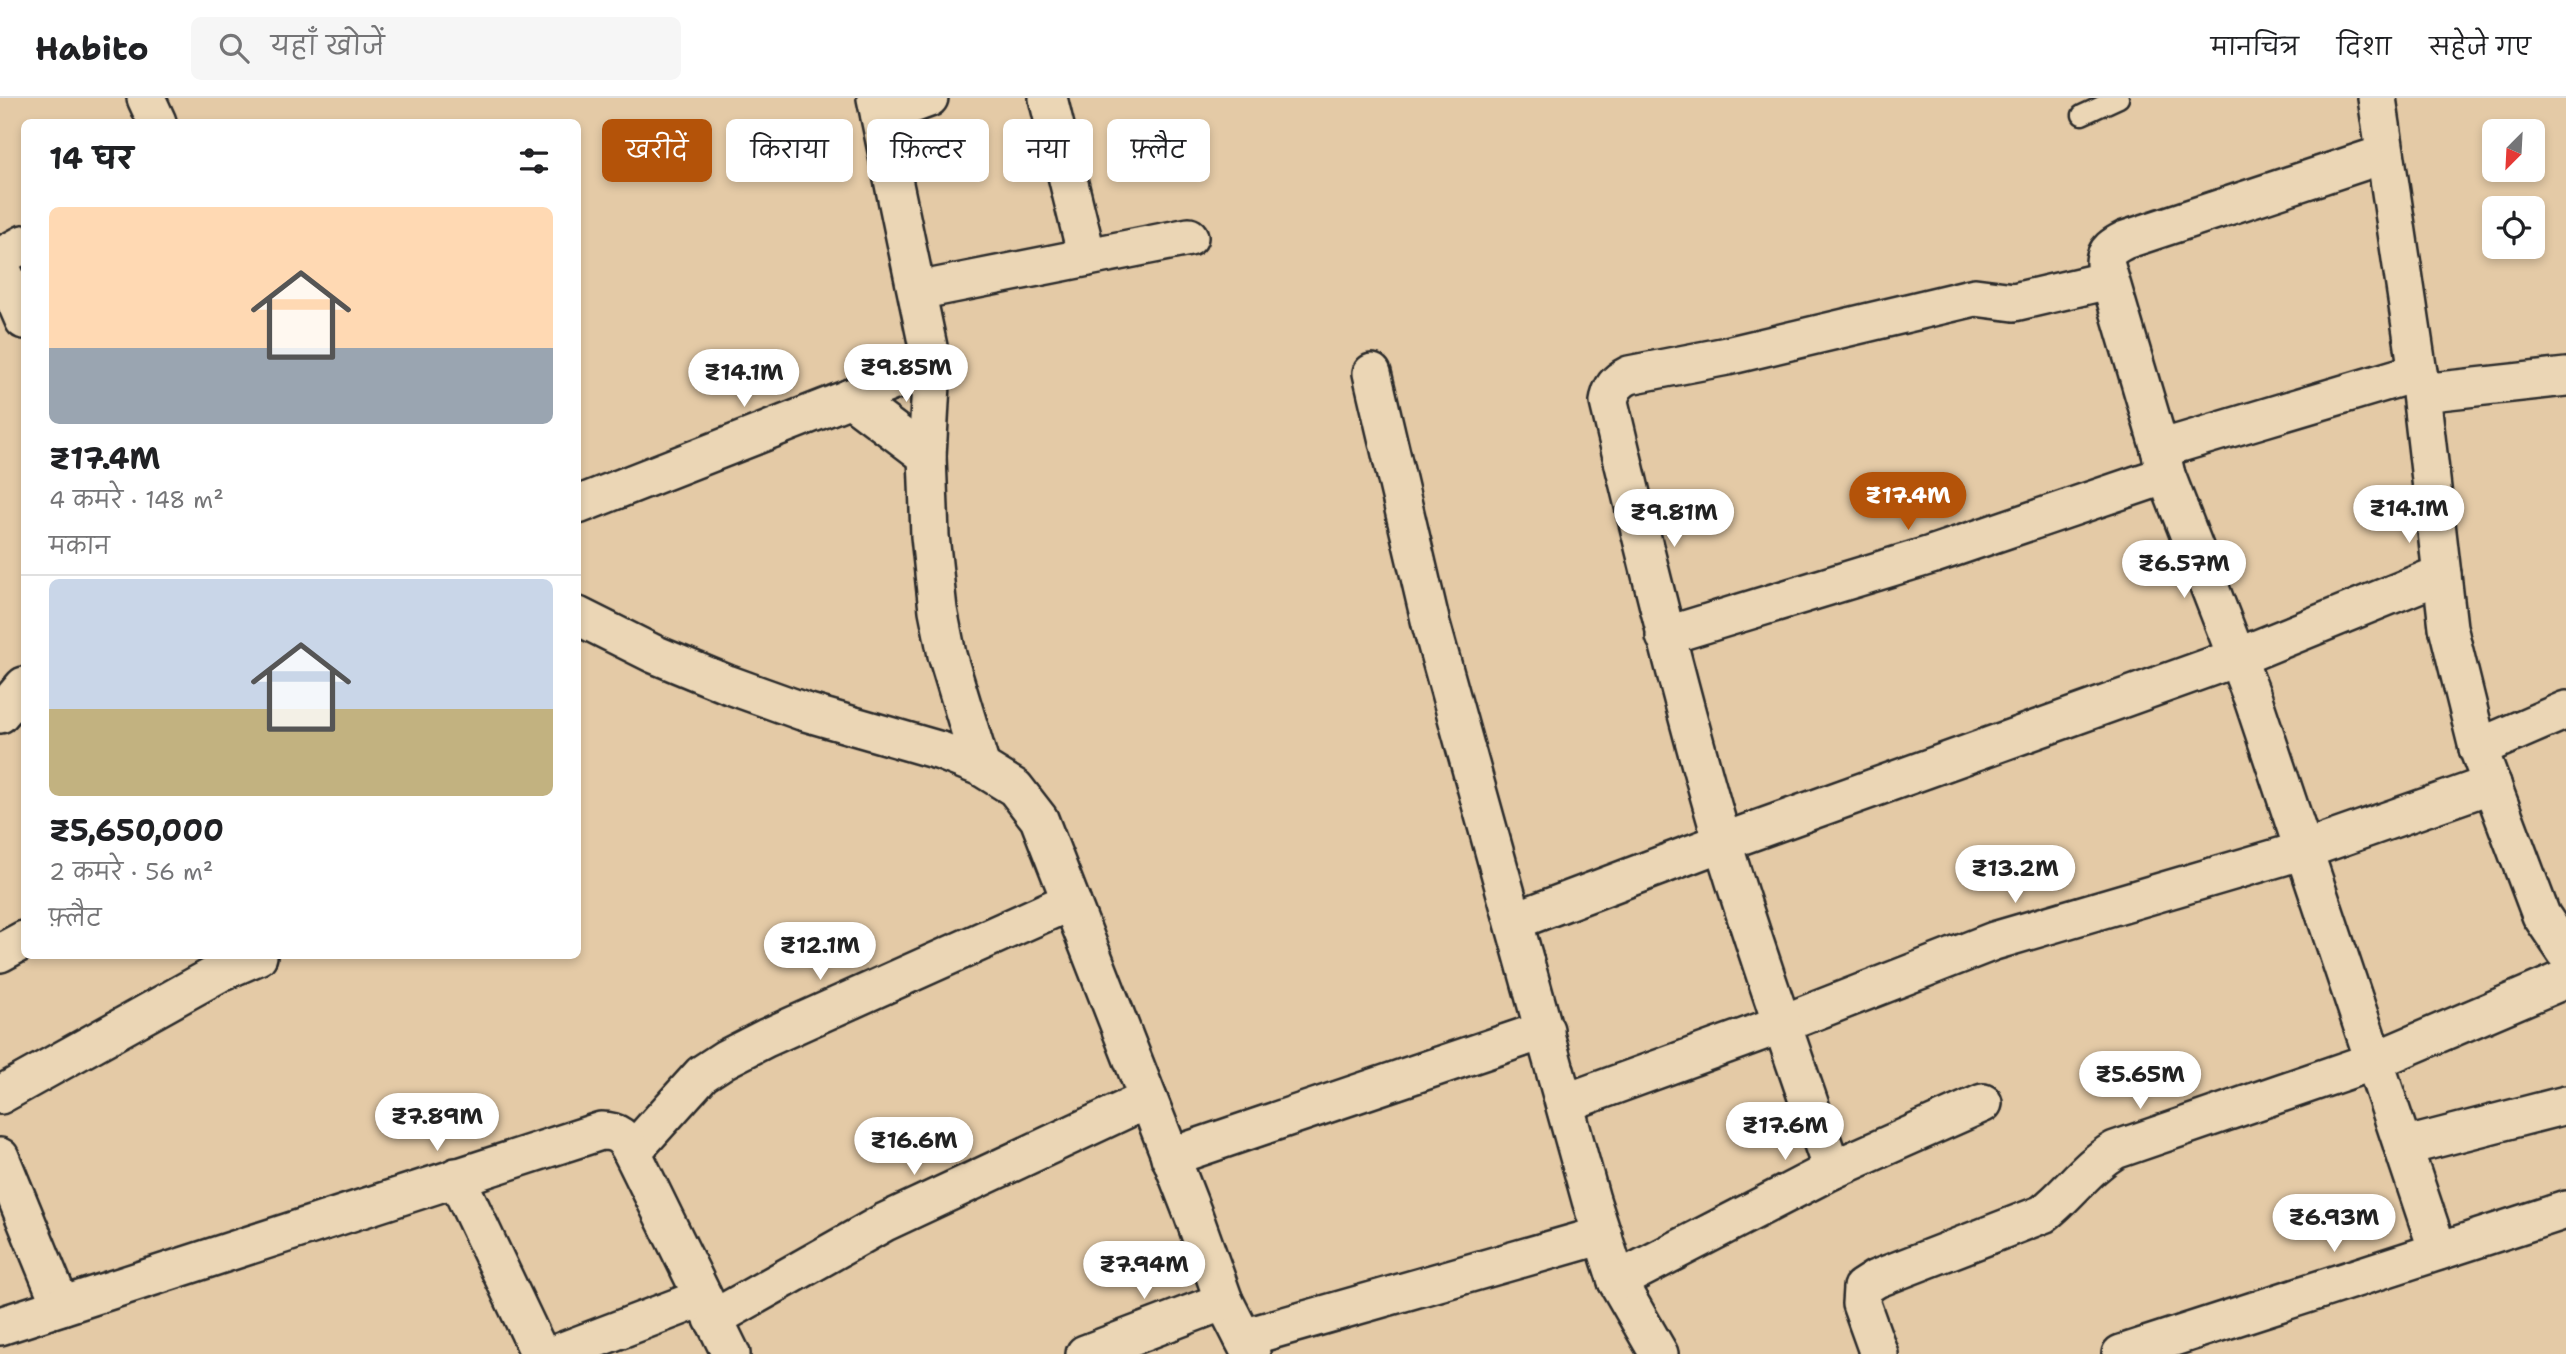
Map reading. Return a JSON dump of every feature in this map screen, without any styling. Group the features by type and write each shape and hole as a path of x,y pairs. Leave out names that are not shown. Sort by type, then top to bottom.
{"street":[{"path":"146,98 156,119"},
{"path":"929,98 878,107 932,366 927,456 930,536 938,610 947,655 981,767"},
{"path":"1048,98 1087,257"},
{"path":"2376,98 2419,383 2448,627 2478,748 2541,915 2566,952"},
{"path":"2385,154 2126,240 2111,247 2105,257 2109,280 2163,462 2238,657 2438,1251"},
{"path":"917,291 1189,237"},
{"path":"0,257 21,246"},
{"path":"0,265 21,313"},
{"path":"1832,1170 1723,842 1665,636 1609,402 1612,388 1621,379 1975,297 2014,302 2109,280"},
{"path":"581,504 932,366"},
{"path":"1372,373 1431,624 1602,1235 1617,1280 1651,1351"},
{"path":"1665,636 1931,555 2163,462 2419,383 2566,377"},
{"path":"850,398 927,456"},
{"path":"1514,921 1723,842 2238,657 2442,574"},
{"path":"581,618 654,654 727,684 802,711 941,751 981,767 1015,788 1039,819 1224,1301 1247,1346 1602,1235"},
{"path":"0,714 21,690"},
{"path":"2478,748 2566,710"},
{"path":"1565,1103 1782,1024 1994,941 2304,850 2492,785"},
{"path":"632,1152 694,1083 725,1059 1071,901"},
{"path":"0,953 21,942"},
{"path":"0,1096 221,972 251,959"},
{"path":"1879,1354 1860,1298 1862,1288 1867,1284 2043,1214 2059,1202 2089,1168 2115,1150 2374,1061 2566,979"},
{"path":"1170,1157 1545,1030"},
{"path":"555,1354 708,1308 884,1222 1148,1099"},
{"path":"1617,1280 1832,1170 1983,1104"},
{"path":"2403,1147 2566,1105"},
{"path":"0,1326 456,1177 601,1131 612,1131 620,1135 632,1152 731,1354"},
{"path":"0,1157 61,1306"},
{"path":"456,1177 540,1354"},
{"path":"2121,1354 2566,1210"},
{"path":"1085,1354 1224,1301"}],"lane":[{"path":"2082,115 2119,98"}]}
